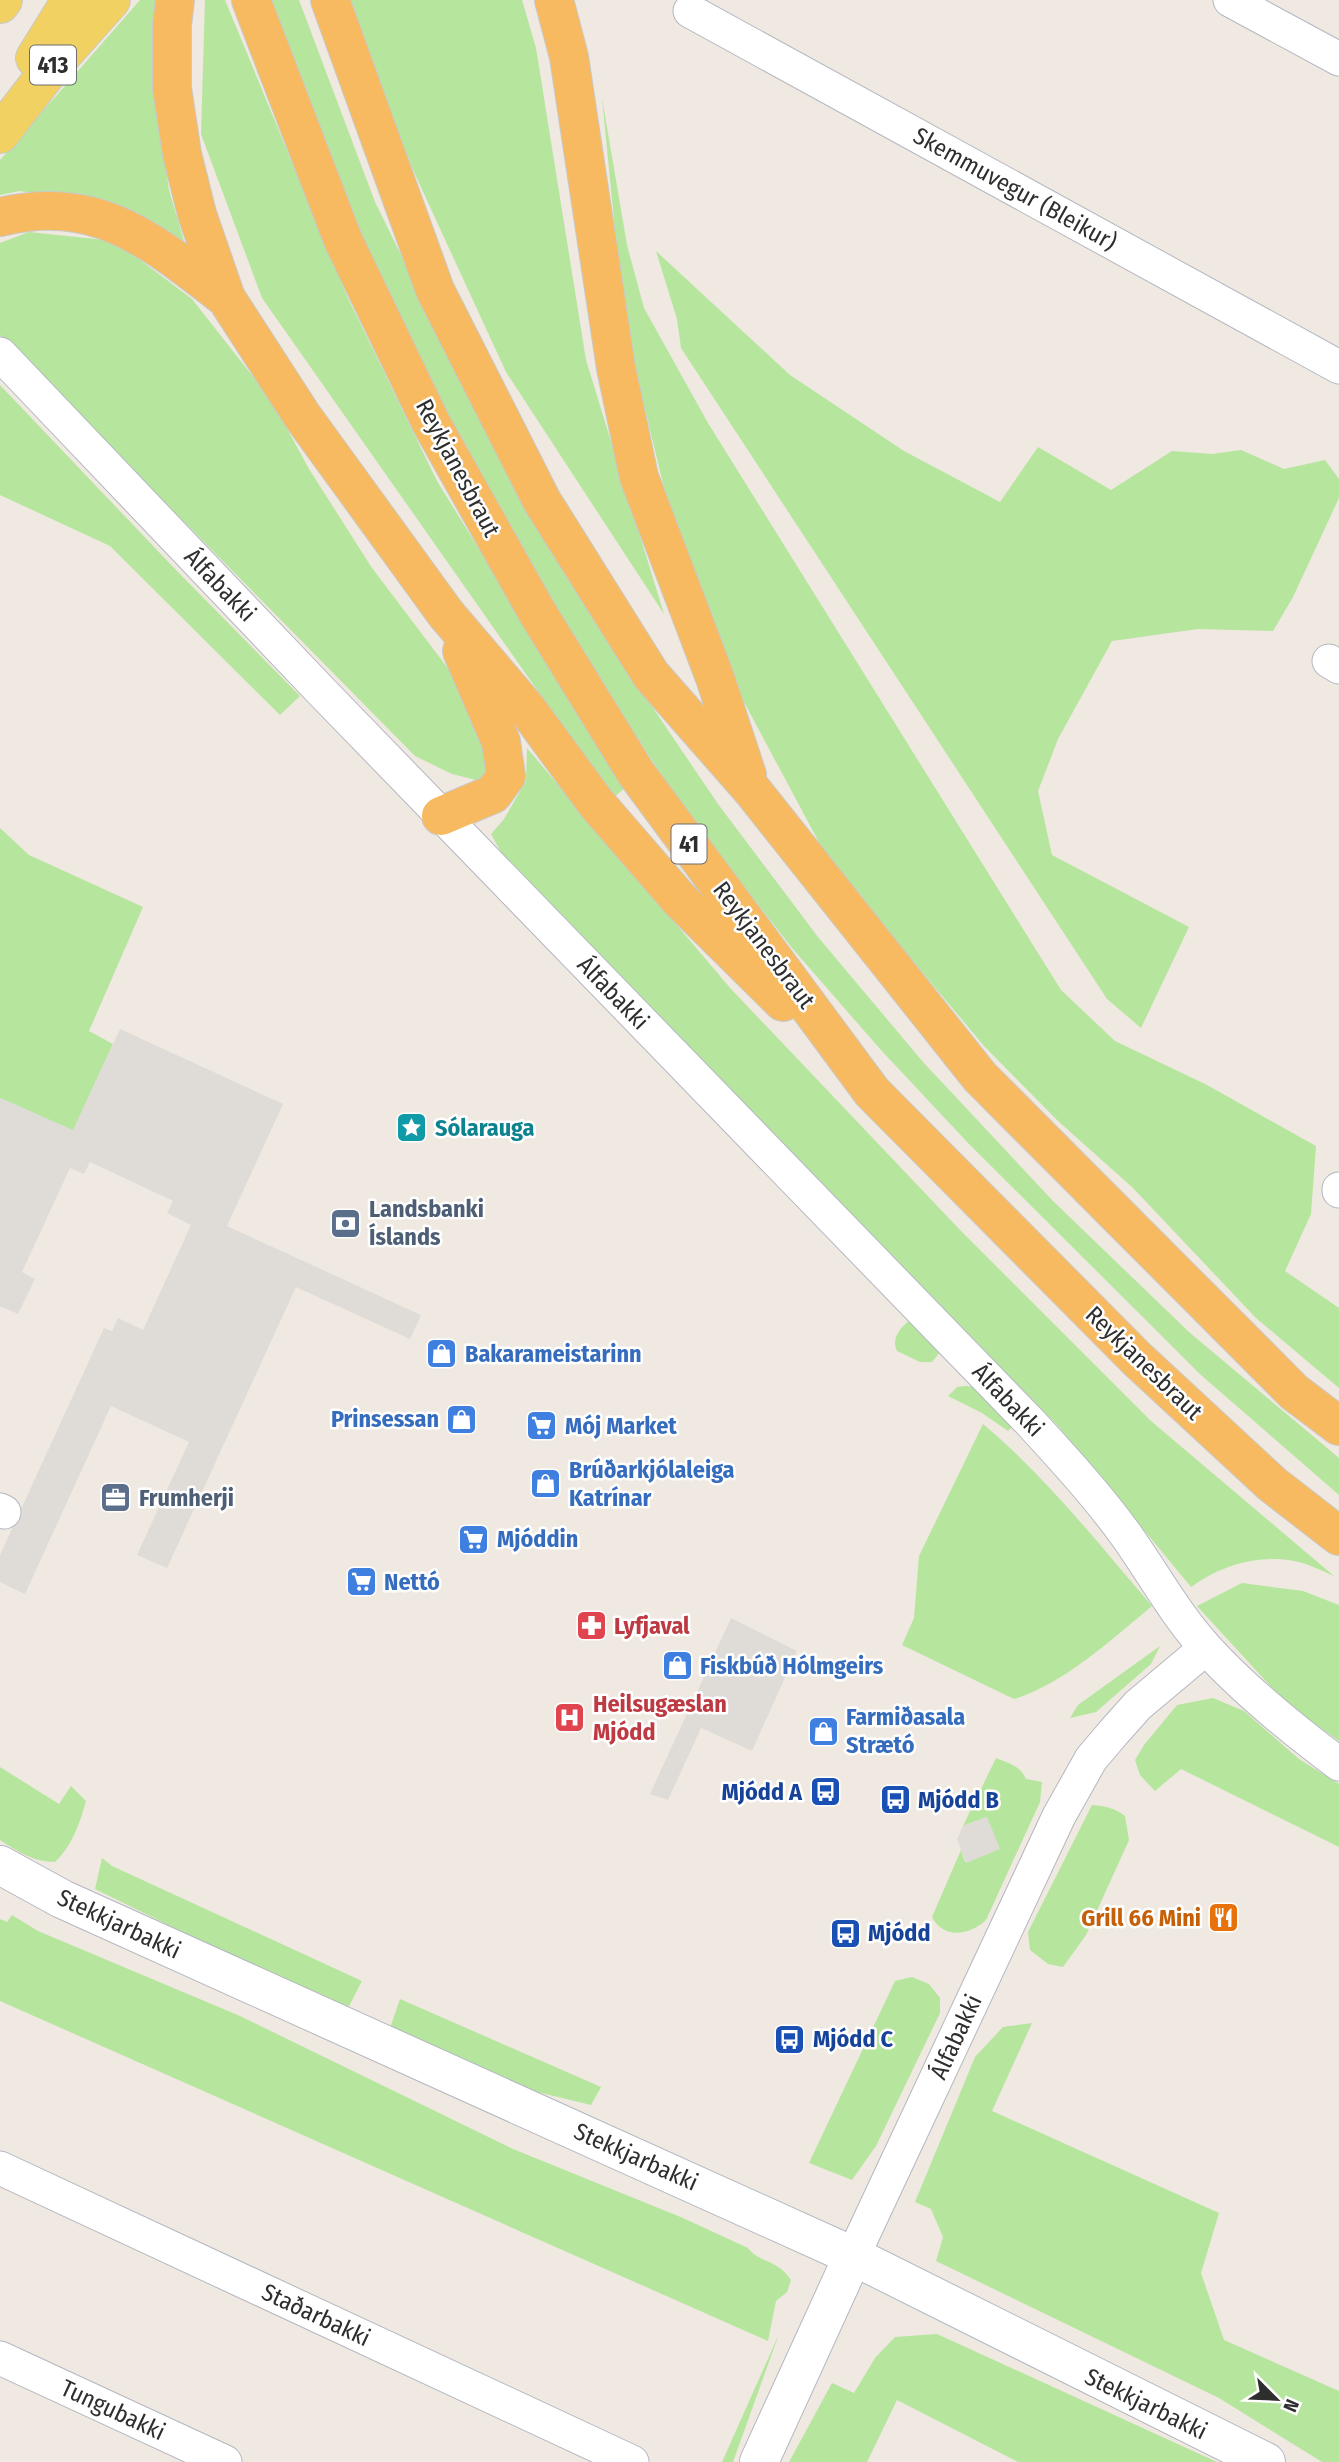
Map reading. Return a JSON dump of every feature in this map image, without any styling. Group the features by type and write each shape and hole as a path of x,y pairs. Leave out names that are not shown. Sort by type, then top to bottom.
{"highway":[{"path":"175,0 172,25 172,88 182,154 197,214 226,298 303,417 446,614 527,709 596,803 679,899 872,1092"},
{"name":"Reykjanesbraut","path":"251,0 343,240 431,423 537,612 636,773 872,1092 1137,1359 1272,1484 1339,1536"},
{"path":"330,0 435,290 542,501 651,675 752,790 980,1077 1294,1392 1339,1426"},
{"path":"554,0 569,57 616,368 639,477 715,678 752,790"},
{"path":"0,217 29,210 59,209 89,215 123,227 159,247 226,298"},
{"path":"441,816 493,794 506,776 501,742 446,614"}],"main road":[{"path":"0,117 71,0"},
{"name":"413","path":"0,134 54,64 111,0"}],"street":[{"path":"1230,0 1339,59"},
{"name":"Skemmuvegur (Bleikur)","path":"690,11 1339,367"},
{"name":"Álfabakki","path":"0,354 441,816 1055,1449 1126,1536 1173,1607 1206,1648 1285,1724 1339,1764"},
{"name":"Álfabakki","path":"759,2462 1059,1816 1091,1759 1138,1705 1206,1648"},
{"name":"Stekkjarbakki","path":"0,1865 62,1899 853,2256 1266,2462"},
{"name":"Staðarbakki","path":"0,2168 632,2462"},
{"name":"Tungubakki","path":"0,2358 225,2462"}],"green space":[{"path":"140,0 161,0 154,81 169,190 184,241 118,205 20,191 0,195 0,160"},
{"path":"205,0 225,0 348,298 437,481 626,787 613,798 262,298 201,134"},
{"path":"271,0 299,0 375,202 509,474 607,640 718,804 818,937 923,1062 1053,1201 1189,1332 1339,1458 1339,1495 1201,1375 969,1144 880,1049 792,948 690,818 584,657 477,474 351,216"},
{"path":"348,0 522,0 536,48 586,360 664,614 506,372 402,146"},
{"path":"602,98 627,245 644,308 708,423 1061,990 1115,1041 1207,1085 1316,1146 1311,1214 1285,1271 1339,1308 1339,1388 1256,1318 1133,1188 1058,1121 984,1046 829,861 737,689 671,517 624,322"},
{"path":"29,232 115,241 192,299 272,401 309,469 372,568 453,675 491,756 480,781 452,774 415,756 0,335 0,243"},
{"path":"656,251 790,375 904,451 1000,502 1038,447 1111,490 1172,451 1212,454 1241,450 1284,469 1325,460 1339,479 1339,498 1293,597 1273,631 1198,629 1112,641 1058,739 1038,791 1052,855 1189,927 1141,1028 1107,999 681,348 677,319"},
{"path":"0,385 300,696 280,715 110,546 0,495"},
{"path":"527,748 731,989 961,1231 1151,1421 1334,1576 1299,1562 1266,1559 1227,1568 1191,1587 1057,1425 501,852 491,834 504,819 526,781"},
{"path":"0,828 29,855 143,907 89,1031 113,1044 73,1131 0,1098"},
{"path":"910,1320 940,1352 932,1362 920,1362 897,1351 895,1342 898,1334"},
{"path":"957,1387 979,1387 1012,1427 1008,1431 982,1413 948,1396"},
{"path":"983,1424 1029,1466 1152,1606 1069,1672 1014,1699 902,1645 914,1618 919,1556"},
{"path":"1242,1583 1303,1591 1339,1605 1339,1741 1286,1703 1197,1606"},
{"path":"1160,1646 1151,1664 1096,1712 1070,1718 1078,1705"},
{"path":"1213,1698 1244,1711 1299,1759 1339,1784 1339,1847 1181,1769 1155,1791 1140,1775 1135,1760 1177,1705"},
{"path":"996,1758 1017,1768 1026,1779 1042,1782 1040,1802 986,1920 965,1932 950,1932 937,1924 932,1917 961,1850 965,1862 987,1817 963,1826"},
{"path":"0,1767 59,1804 71,1786 86,1801 75,1834 55,1862 33,1858 0,1840"},
{"path":"1092,1805 1110,1808 1125,1816 1129,1840 1086,1935 1063,1967 1048,1964 1030,1950 1028,1932"},
{"path":"102,1858 112,1866 362,1981 346,2012 95,1889"},
{"path":"12,1915 38,1931 240,2016 513,2149 683,2218 748,2248 752,2253 780,2268 791,2280 787,2292 776,2301 768,2341 0,2001 0,1919 7,1922"},
{"path":"912,1977 929,1984 940,1998 940,2013 876,2146 852,2180 809,2163 895,1981"},
{"path":"400,1999 601,2087 591,2105 525,2089 390,2028"},
{"path":"1032,2023 992,2111 1219,2213 1201,2273 1224,2340 1339,2391 1339,2462 1322,2462 1219,2398 936,2261 943,2237 931,2209 915,2202 975,2057 1003,2027"},
{"path":"779,2334 733,2462 722,2462"},
{"path":"937,2334 1217,2462 1018,2462 897,2400 867,2462 789,2462 832,2383 854,2393 875,2358 895,2337"}],"shaded area":[{"path":"120,1029 283,1104 227,1226 421,1315 410,1339 296,1287 167,1568 137,1555 189,1442 111,1406 25,1594 0,1582 0,1555 104,1328 112,1331 118,1318 143,1330 191,1225 167,1213 173,1201 90,1162 84,1174 70,1168 22,1272 35,1279 18,1314 0,1306 0,1098 73,1130"},
{"path":"731,1618 797,1651 752,1751 701,1728 668,1800 650,1794"},
{"path":"987,1817 1000,1849 966,1863 957,1839 963,1826"}],"place":[{"name":"Sólarauga","path":"412,1128"},
{"name":"Landsbanki Íslands","path":"346,1223"},
{"name":"Bakarameistarinn","path":"442,1354"},
{"name":"Prinsessan","path":"462,1419"},
{"name":"Mój Market","path":"542,1426"},
{"name":"Brúðarkjólaleiga Katrínar","path":"546,1484"},
{"name":"Frumherji","path":"116,1498"},
{"name":"Mjóddin","path":"474,1539"},
{"name":"Nettó","path":"361,1582"},
{"name":"Lyfjaval","path":"591,1626"},
{"name":"Fiskbúð Hólmgeirs","path":"677,1666"},
{"name":"Heilsugæslan Mjódd","path":"570,1718"},
{"name":"Farmiðasala Strætó","path":"823,1731"},
{"name":"Mjódd A","path":"825,1792"},
{"name":"Mjódd B","path":"895,1800"},
{"name":"Grill 66 Mini","path":"1224,1918"},
{"name":"Mjódd","path":"845,1933"},
{"name":"Mjódd C","path":"790,2039"}]}
